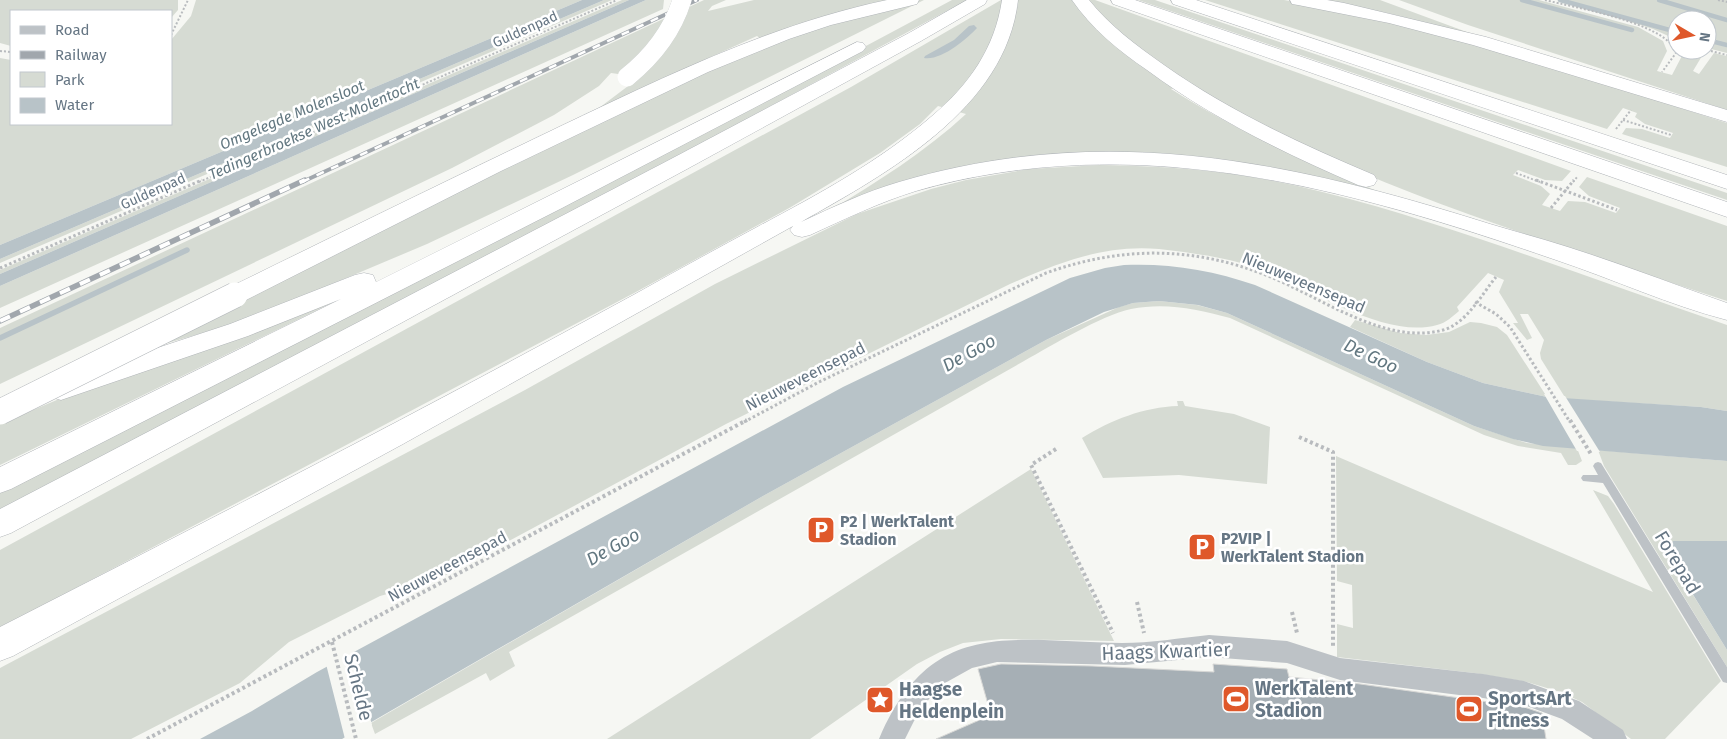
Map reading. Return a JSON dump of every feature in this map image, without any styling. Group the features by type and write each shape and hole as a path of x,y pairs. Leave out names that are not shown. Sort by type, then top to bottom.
{"highway":[{"path":"478,173 593,102 627,77 649,57 665,37 676,18 682,0"},
{"path":"0,524 688,159 915,37 979,0"},
{"path":"0,646 573,338 833,194 909,145 950,110 971,87 993,56 1007,24 1010,0"},
{"path":"1080,0 1117,38 1183,87 1260,131 1330,165 1398,193 1555,252 1727,312"},
{"path":"1118,0 1727,210"},
{"path":"1179,0 1727,181"},
{"path":"1298,0 1359,11 1438,29 1727,116"},
{"path":"1386,0 1658,94"},
{"path":"0,410 478,173 693,71 760,42 842,16 934,6"},
{"path":"0,481 554,203 877,36"},
{"path":"573,338 868,201 908,187 964,173 1054,160 1151,158 1268,172 1362,193 1555,252"},
{"path":"0,410 239,330 554,203"}],"street":[{"name":"Haags Kwartier","path":"892,739 905,712 920,690 936,675 953,664 969,657 984,653 1006,651 1123,654 1202,646 1282,651 1333,668 1483,686 1524,694 1570,710 1614,739"}],"lane":[{"name":"Forepad","path":"1598,466 1727,678"},
{"path":"1586,478 1606,479"}],"path":[{"path":"172,33 188,0"},
{"name":"Guldenpad","path":"0,268 617,0"},
{"path":"1545,0 1639,26 1667,40"},
{"path":"1718,0 1727,2"},
{"path":"1662,72 1671,60"},
{"path":"1614,131 1631,110"},
{"path":"1623,120 1671,135"},
{"path":"1516,173 1617,210"},
{"path":"1551,208 1580,174"},
{"name":"Nieuweveensepad","path":"147,739 819,382 1046,273 1079,261 1108,254 1142,252 1177,254 1215,260 1268,276 1368,322 1406,331 1428,332 1445,329 1458,321 1496,277"},
{"path":"1475,302 1496,314 1508,324 1554,394 1590,454"},
{"path":"1299,437 1333,452 1333,668"},
{"path":"1056,449 1031,465 1123,654"},
{"path":"1137,602 1148,651"},
{"name":"Schelde","path":"332,642 356,738"}],"green space":[{"path":"0,0 178,0 178,10 172,17 172,10 10,10 10,46 0,43"},
{"path":"196,0 582,0 0,245 0,58 10,60 10,125 172,125 172,39 191,16"},
{"path":"604,0 612,0 0,263 0,259"},
{"path":"622,0 629,0 0,274 0,270"},
{"path":"646,0 664,0 663,9 0,308 0,286"},
{"path":"704,0 726,0 712,6 708,11 754,0 924,0 573,175 427,244 299,298 220,328 150,348 598,120 767,44 757,36 599,108 640,77 611,73 599,86 554,115 452,168 0,384 0,328"},
{"path":"952,0 967,0 730,128 0,511 0,489 701,134"},
{"path":"1001,0 1095,0 1571,171 1562,181 1545,180 1518,170 1513,175 1541,186 1550,194 1542,205 1560,211 1568,201 1585,202 1616,213 1620,208 1589,196 1579,187 1587,177 1727,226 1727,301 1513,230 1407,191 1288,140 1186,84 1171,89 1256,137 1405,202 1278,170 1033,158 829,211 883,178 917,154 966,114 938,106 920,124 880,153 791,207 636,292 0,628 0,550 851,87"},
{"path":"1138,0 1155,0 1727,193 1727,200"},
{"path":"1205,0 1284,0 1456,36 1727,123 1727,167 1622,134 1626,128 1642,129 1670,138 1673,133 1645,124 1635,117 1637,113 1623,108 1607,129"},
{"path":"1325,0 1380,0 1475,35 1387,13"},
{"path":"1399,0 1539,0 1638,27 1663,41 1667,51 1657,71 1672,75 1680,60 1700,60 1693,71 1699,74 1709,60 1717,60 1717,54 1727,56 1727,110 1468,25"},
{"path":"1566,0 1656,0 1690,10 1667,10 1667,35 1625,20 1627,17"},
{"path":"1661,0 1727,0 1727,19 1717,16 1717,10 1696,10"},
{"path":"1717,18 1727,21 1727,53 1717,50"},
{"path":"1100,165 1164,167 1227,173 1323,192 1454,230 1727,325 1727,411 1701,407 1566,399 1541,359 1540,353 1544,340 1528,314 1520,314 1532,338 1527,340 1513,323 1518,323 1499,292 1504,280 1488,273 1457,307 1459,311 1449,319 1437,325 1415,328 1365,317 1241,263 1200,254 1159,249 1139,248 1101,252 1064,262 1010,284 726,424 435,581 380,596 289,642 240,683 131,739 0,739 0,668 525,390 715,284 857,214 931,189 966,180 1029,169"},
{"path":"344,297 0,465 0,424 142,364"},
{"path":"1159,301 1197,305 1227,313 1474,426 1527,443 1577,448 1582,461 1576,465 1568,465 1561,453 1518,446 1484,435 1230,318 1181,307 1156,306 1131,309 1091,324 1062,339 509,652 515,666 490,681 486,673 375,734 371,723 763,496 1046,340 1119,307 1133,303"},
{"path":"1355,320 1400,333 1426,335 1449,332 1470,322 1497,327 1507,335 1547,397 1483,383 1427,362 1350,327"},
{"path":"1177,401 1183,401 1185,406 1234,414 1270,427 1267,484 1179,475 1103,478 1082,438 1116,420 1140,412 1178,406"},
{"path":"1598,450 1727,461 1727,541 1678,541 1668,548 1674,564 1727,650 1727,667 1604,466"},
{"path":"1336,456 1653,592 1593,490 1608,496 1721,681 1665,739 1631,739 1582,702 1560,692 1527,682 1474,673 1337,657 1337,624 1353,628 1352,585 1337,581"},
{"path":"1031,469 1114,641 1001,639 963,643 917,664 810,739 607,739"}],"water":[{"path":"582,0 604,0 0,259 0,245"},
{"path":"629,0 646,0 0,286 0,274"},
{"path":"974,25 977,28 967,38 946,53 931,58 924,58 954,40 969,26"},
{"name":"De Goo","path":"1124,265 1174,266 1223,275 1255,285 1427,362 1483,383 1547,397 1701,407 1727,411 1727,461 1543,446 1513,439 1474,426 1227,313 1198,305 1159,301 1133,303 1104,312 1046,340 763,496 342,739 200,739 252,711 317,672 843,387 1070,278 1105,268"},
{"path":"1673,541 1727,541 1727,650 1670,557 1668,548"}],"pier":[{"path":"1544,394 1565,396 1600,452 1577,451"},
{"path":"352,651 372,725 345,739 326,664"}],"building":[{"name":"WerkTalent Stadion","path":"1001,664 1214,672 1213,664 1287,669 1289,677 1353,683 1524,707 1542,713 1546,739 936,739 991,715 978,669"}],"waterway":[{"path":"1522,0 1632,30"},
{"path":"1560,0 1667,29"},
{"path":"1659,0 1727,20"},
{"path":"1717,42 1727,45"},
{"path":"0,338 187,250"}],"railway":[{"path":"302,182 697,0"},
{"path":"0,321 305,180"}],"place":[{"name":"P2 | WerkTalent Stadion","path":"821,530"},
{"name":"P2VIP | WerkTalent Stadion","path":"1202,547"},
{"name":"WerkTalent Stadion","path":"1236,699"},
{"name":"Haagse Heldenplein","path":"880,700"},
{"name":"SportsArt Fitness","path":"1469,709"}],"water label":[{"name":"Omgelegde Molensloot","path":"292,115"},
{"name":"Tedingerbroekse West-Molentocht","path":"314,129"}]}
